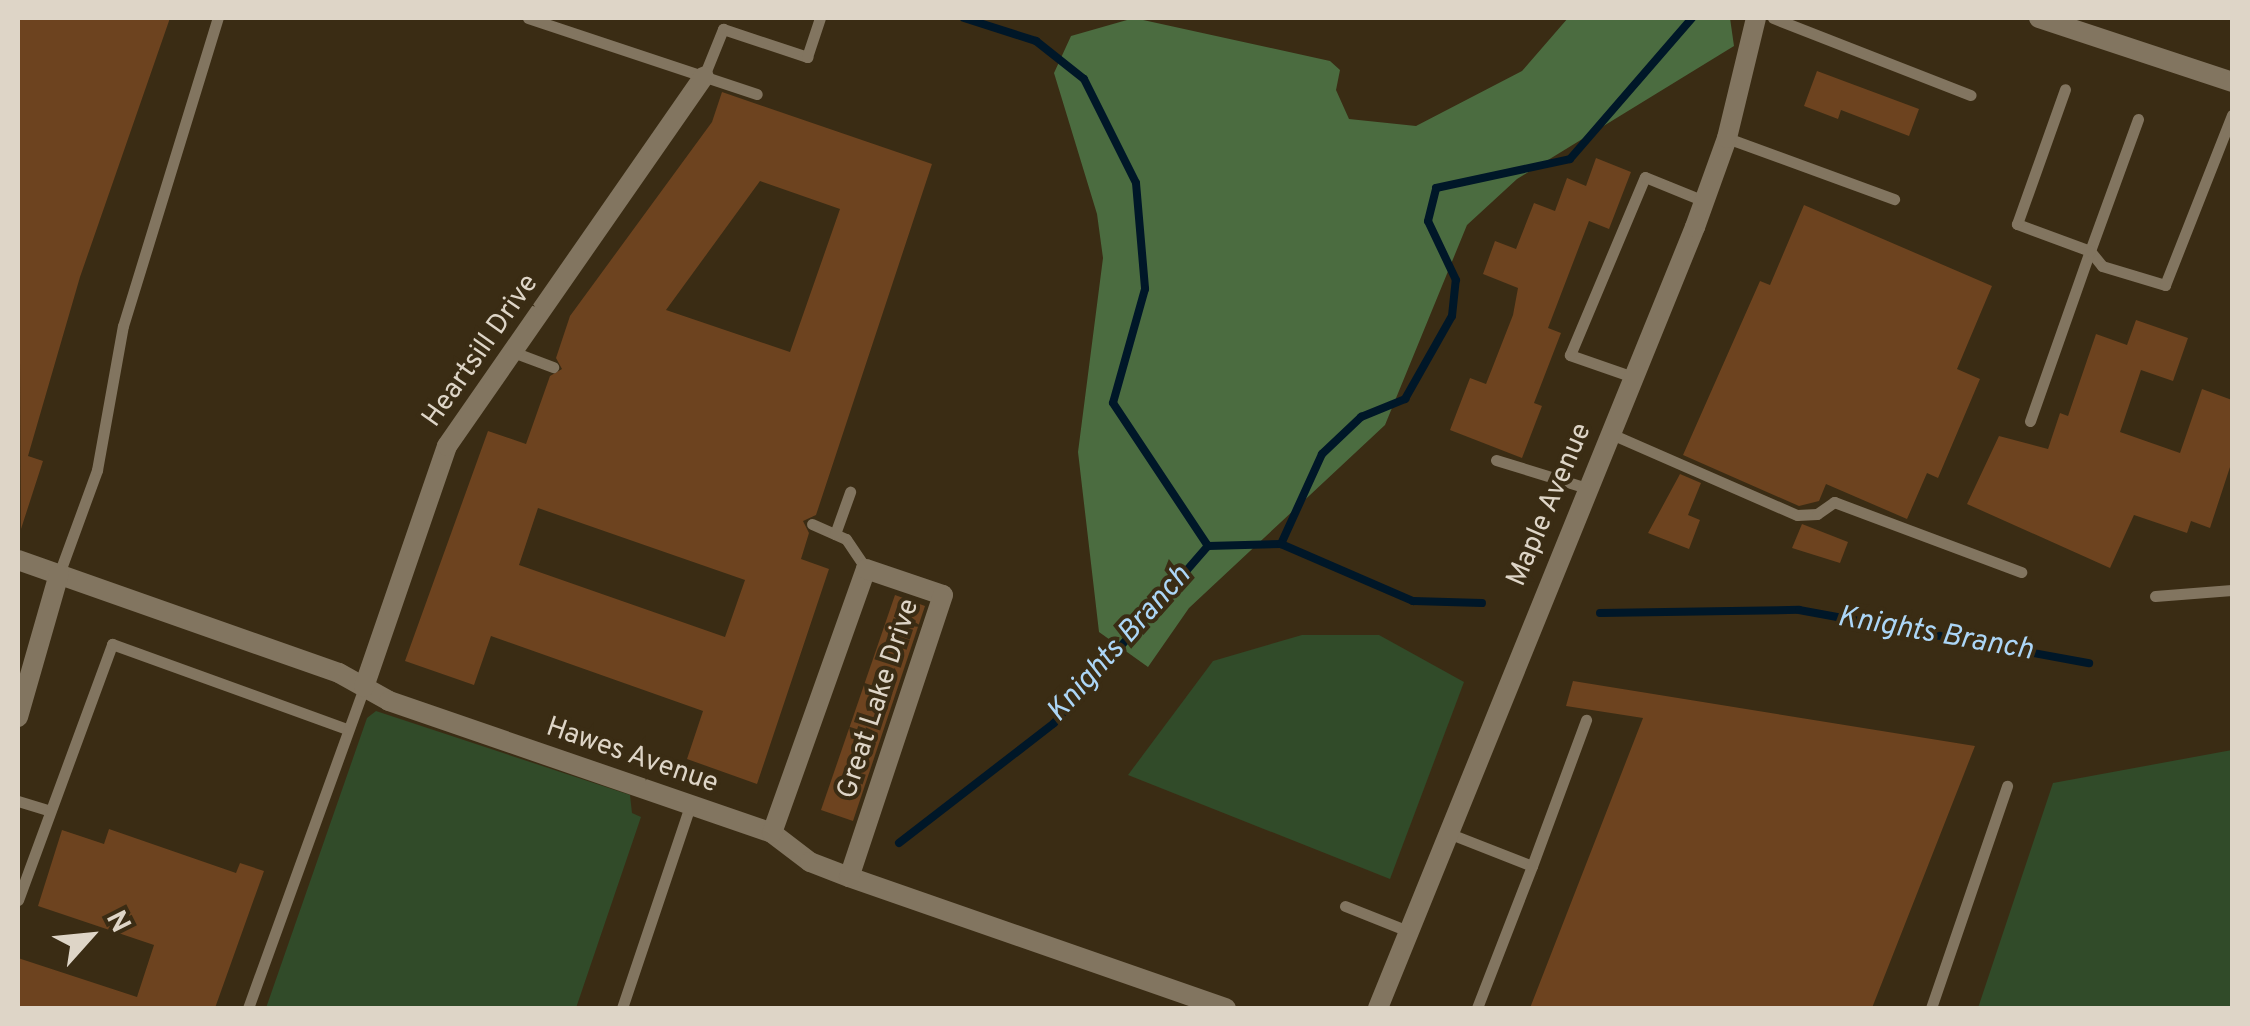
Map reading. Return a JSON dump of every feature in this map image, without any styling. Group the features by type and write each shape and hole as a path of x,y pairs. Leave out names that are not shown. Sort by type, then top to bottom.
{"street":[{"name":"Maple Avenue","path":"1378,1008 1704,202 1727,138 1756,18"},
{"path":"2039,18 2232,82"},
{"name":"Heartsill Drive","path":"364,688 447,446 704,76"},
{"name":"Hawes Avenue","path":"18,560 772,833 810,862 1226,1008"},
{"name":"Great Lake Drive","path":"772,833 866,569 942,595 849,876"},
{"path":"18,716 59,574"}],"lane":[{"path":"59,574 96,470 123,326 218,18"},
{"path":"528,18 757,94"},
{"path":"704,76 723,29 806,57 820,18"},
{"path":"1772,18 1970,94"},
{"path":"2064,90 2018,224 2090,251 2102,266 2164,286 2232,115"},
{"path":"2030,421 2138,119"},
{"path":"1727,138 1894,198"},
{"path":"1632,377 1570,355 1645,177 1704,202"},
{"path":"512,352 553,366"},
{"path":"1609,433 1798,515 1817,514 1834,502 2020,572"},
{"path":"1496,460 1586,488"},
{"path":"835,534 850,492"},
{"path":"812,524 835,534 866,569"},
{"path":"2155,596 2232,590"},
{"path":"18,900 47,810 64,780 112,644 347,729"},
{"path":"248,1008 364,688"},
{"path":"1477,1008 1586,720"},
{"path":"1931,1008 2007,786"},
{"path":"18,802 47,810"},
{"path":"622,1008 690,806"},
{"path":"1448,833 1532,866"},
{"path":"1345,906 1408,930"}],"green space":[{"path":"1134,18 1330,61 1340,70 1336,90 1349,119 1416,126 1522,71 1568,18 1730,18 1734,46 1517,179 1467,225 1385,425 1189,608 1148,667 1099,632 1078,452 1103,258 1097,214 1054,73 1071,36"},
{"path":"1302,635 1379,635 1464,682 1390,879 1128,775 1213,661"},
{"path":"376,711 630,795 632,813 641,817 576,1008 266,1008 367,718"},
{"path":"2232,750 2232,1008 1978,1008 2053,783"}],"building":[{"path":"18,18 170,18 80,277 28,456 43,461 21,529"},
{"path":"1817,71 1919,109 1909,136 1841,110 1838,119 1804,106"},
{"path":"722,92 932,164 816,515 803,521 809,533 801,559 829,569 757,784 687,759 703,711 491,636 474,685 405,661 488,431 526,444 550,376 562,369 556,358 570,316 712,122","holes":["760,181 840,209 790,352 666,310","538,508 745,580 725,637 519,565"]},
{"path":"1596,158 1631,172 1609,229 1589,221 1548,328 1561,333 1534,403 1542,406 1522,458 1450,430 1470,378 1486,384 1513,315 1518,288 1483,274 1495,241 1516,249 1534,203 1555,211 1567,178 1586,186"},
{"path":"1804,205 1992,286 1957,369 1980,379 1938,478 1927,473 1907,519 1826,484 1819,501 1799,506 1683,455 1760,281 1770,285"},
{"path":"2136,320 2188,338 2173,381 2141,370 2120,432 2180,453 2202,389 2232,400 2232,461 2210,528 2191,521 2187,533 2134,515 2110,568 1967,504 1999,436 2048,449 2060,413 2068,416 2096,334 2127,345"},
{"path":"1680,474 1701,483 1688,515 1700,520 1689,549 1648,533"},
{"path":"1802,524 1848,542 1840,563 1792,548"},
{"path":"895,595 925,606 853,821 821,810"},
{"path":"1573,681 1975,746 1872,1008 1530,1008 1643,718 1566,706"},
{"path":"109,829 236,873 240,863 264,871 215,1008 18,1008 18,958 137,997 154,945 38,906 62,830 104,844"}],"waterway":[{"path":"964,18 1036,41 1084,79 1136,183 1145,289 1113,403 1208,546"},
{"path":"1281,544 1322,454 1361,417 1405,399 1452,316 1456,280 1428,221 1436,188 1570,159 1692,18"},
{"name":"Knights Branch","path":"899,843 1054,723 1208,546 1281,544 1413,601 1482,603"},
{"name":"Knights Branch","path":"1600,613 1799,610 2089,663"}]}
